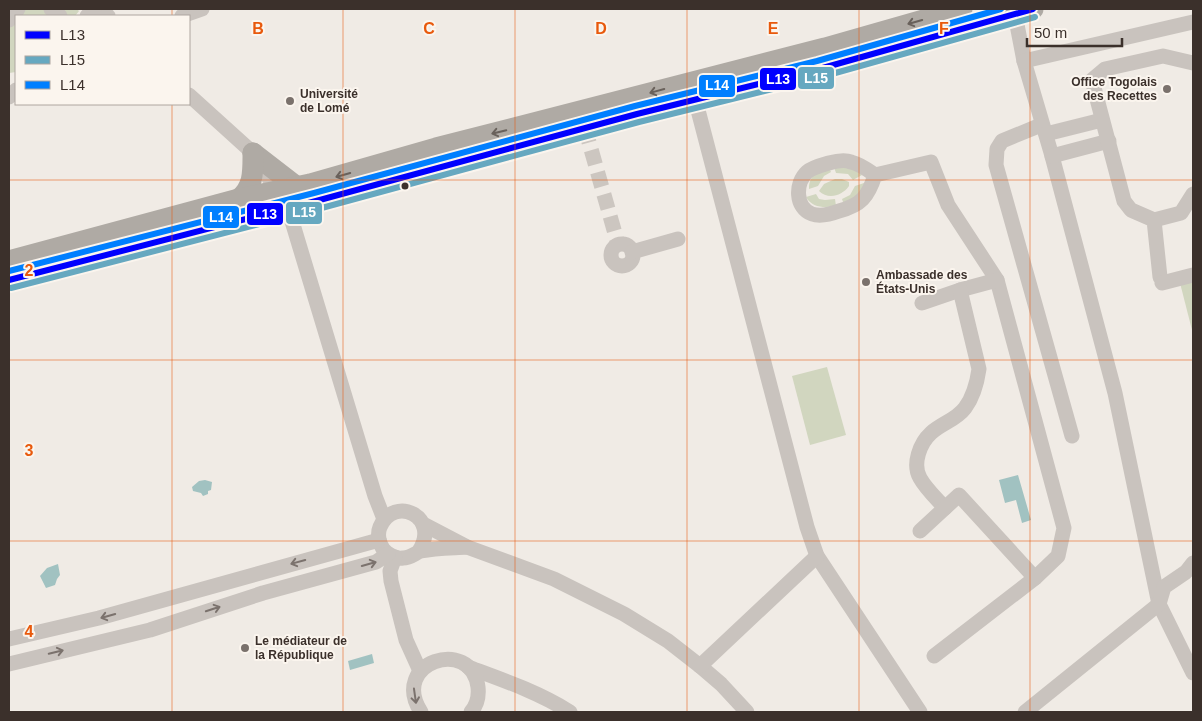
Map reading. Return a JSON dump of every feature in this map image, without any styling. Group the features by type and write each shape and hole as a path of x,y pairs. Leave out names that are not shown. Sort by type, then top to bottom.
{"highway":[{"path":"9,280 287,196 693,91 825,48 962,9"},
{"path":"693,91 820,69 1020,10"},
{"path":"253,153 287,196"},
{"path":"239,199 246,193 252,181 253,153"},
{"path":"9,261 239,199 287,196"}],"street":[{"path":"9,20 18,9"},
{"path":"185,15 202,9"},
{"path":"1020,10 1024,61 1052,156 1115,393 1159,604 1193,673"},
{"path":"1024,61 1193,22"},
{"path":"1193,63 1163,56 1105,69 1092,80 1124,200 1130,210 1154,220 1182,213 1193,194"},
{"path":"693,91 807,526 817,556 920,712"},
{"path":"190,96 253,153"},
{"path":"1072,436 996,165 996,149 1002,141 1044,130 1102,120"},
{"path":"1052,156 1109,141"},
{"path":"875,175 870,190 861,201 851,208 826,215 812,214 802,207 798,196 799,186 807,173 818,166 834,161 844,160 853,162 875,175 931,162 948,205 997,280 1064,528 1058,556 1035,578 934,656"},
{"path":"287,196 372,487 384,519"},
{"path":"1154,220 1161,280 1193,275"},
{"path":"632,252 678,239"},
{"path":"922,304 960,290 997,280"},
{"path":"945,508 920,479 917,470 917,460 920,450 932,432 957,417 965,409 972,398 977,382 979,369 960,290"},
{"path":"920,531 960,495 1035,578"},
{"path":"391,556 382,548 379,540 379,529 384,519 397,511 405,511 419,517 423,524 426,533 424,543 419,552"},
{"path":"423,524 467,547 554,579 624,614 668,641 700,666 721,684 747,712"},
{"path":"9,639 127,610 379,540"},
{"path":"9,664 134,634 263,593 376,562 391,556 404,558 419,552 467,547"},
{"path":"391,556 391,581 406,640 420,671"},
{"path":"700,666 817,556"},
{"path":"1025,712 1159,604 1164,588 1186,572 1193,564"},
{"path":"127,610 134,634"},
{"path":"421,712 416,705 413,687 420,671 434,660 443,659 452,659 520,687 554,702 570,712"},
{"path":"468,667 477,682 478,692 477,701 471,712"}],"green space":[{"path":"9,9 77,9 79,11 76,15 15,15 15,72 9,73"},
{"path":"841,165 858,170 862,175 853,180 848,174 836,173 834,167"},
{"path":"828,166 831,172 824,176 818,186 809,189 812,177"},
{"path":"835,179 849,182 849,186 835,196 826,195 819,191 824,184"},
{"path":"864,183 864,190 844,205 842,199 850,195 855,186"},
{"path":"816,194 819,199 835,199 836,206 823,207 815,205 806,197"},
{"path":"1193,279 1193,334 1180,283"},
{"path":"827,367 846,435 810,445 792,376"}],"water":[{"path":"1018,475 1031,520 1022,523 1016,500 1005,503 999,480"},
{"path":"199,481 212,482 211,490 208,491 208,494 203,496 201,493 193,491 192,487"},
{"path":"58,564 60,575 55,585 46,588 40,576 47,568"},
{"path":"372,654 374,663 350,670 348,661"}],"tunnel":[{"path":"585,128 618,244"}],"transit line":[{"name":"L14","path":"9,271 314,193 635,106 817,61 1001,9"},
{"name":"L13","path":"9,280 316,201 637,114 819,69 1033,9"},
{"name":"L15","path":"11,288 318,209 639,122 821,77 1035,17"}],"place":[{"name":"Office Togolais des Recettes","path":"1167,89"},
{"name":"Université de Lomé","path":"290,101"},
{"name":"Ambassade des États-Unis","path":"866,282"},
{"name":"Le médiateur de la République","path":"245,648"}]}
